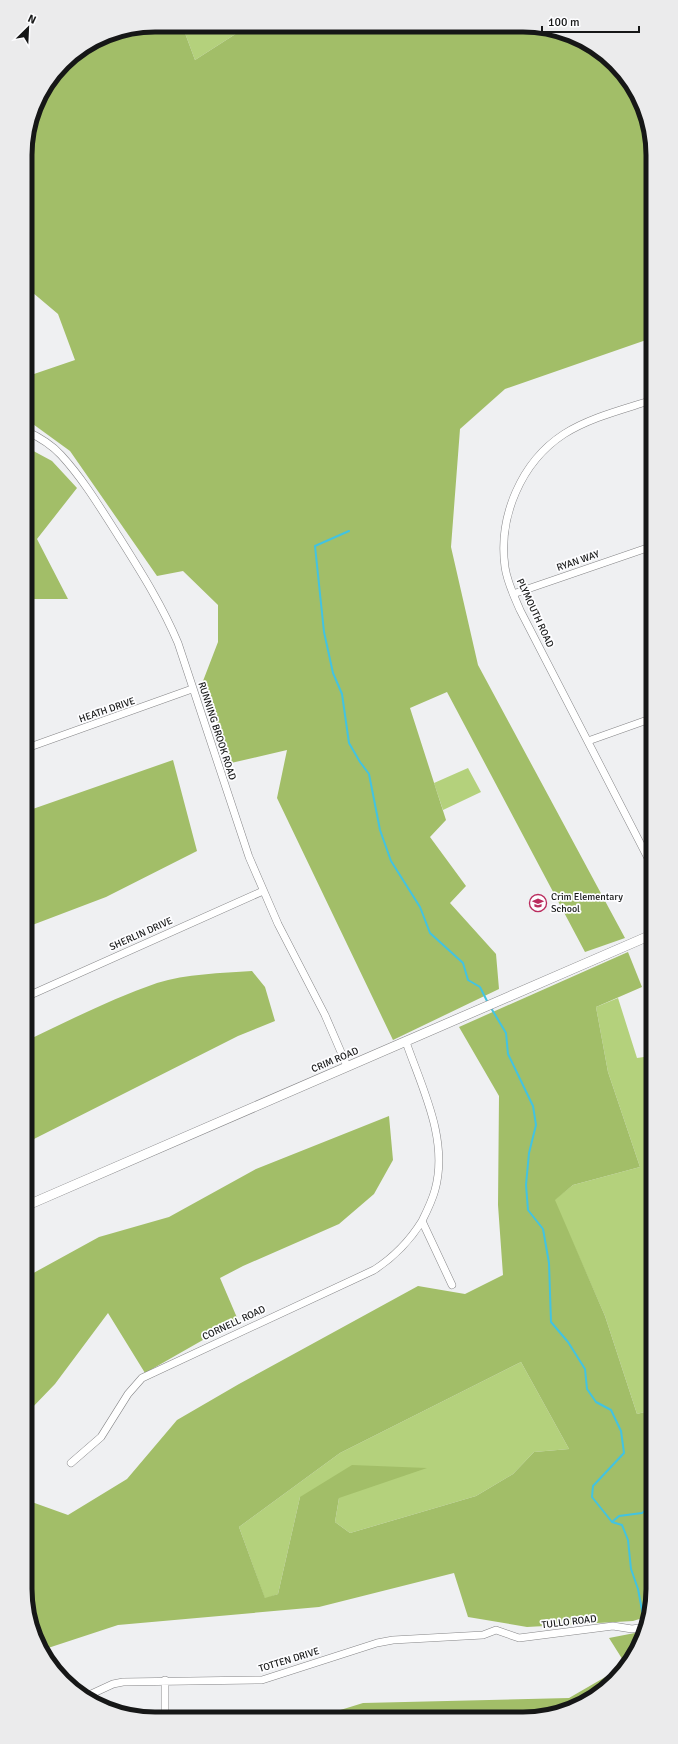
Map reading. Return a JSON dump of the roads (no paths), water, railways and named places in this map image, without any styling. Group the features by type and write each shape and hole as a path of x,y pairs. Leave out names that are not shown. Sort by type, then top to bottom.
{"street":[{"name":"PLYMOUTH ROAD","path":"646,402 573,429 555,441 530,466 513,499 506,525 505,566 513,594 646,854"},
{"name":"RUNNING BROOK ROAD","path":"32,435 48,444 60,454 92,495 167,617 249,857 278,924 325,1015 347,1066"},
{"name":"RYAN WAY","path":"513,594 646,548"},
{"name":"HEATH DRIVE","path":"32,746 192,689"},
{"path":"588,741 646,720"},
{"name":"SHERLIN DRIVE","path":"32,994 263,891"},
{"name":"CRIM ROAD","path":"32,1203 646,937"},
{"name":"CORNELL ROAD","path":"71,1463 102,1437 128,1394 142,1378 374,1270 391,1260 408,1241 422,1221 436,1189 440,1163 438,1142 432,1114 406,1042"},
{"path":"422,1221 452,1285"},
{"name":"TULLO ROAD","path":"496,1630 519,1638 613,1626 639,1628"},
{"name":"TOTTEN DRIVE","path":"92,1694 113,1684 123,1682 165,1680 262,1680 377,1643 393,1640 483,1635 496,1630"},
{"path":"165,1680 165,1712"}],"waterway":[{"path":"349,531 315,546 324,632 333,673 342,694 349,743 369,774 380,830 391,861 420,907 430,933 463,963 468,980 480,987 488,1003"},
{"path":"491,1008 506,1033 508,1054 533,1106 536,1125 529,1153 526,1185 528,1210 543,1229 549,1263 551,1322 568,1342 585,1369 587,1389 596,1402 611,1410 621,1431 624,1453 593,1486 592,1497 612,1522 622,1525 628,1540 631,1569 638,1589 643,1616"},
{"path":"612,1522 619,1516 642,1513 646,1510"}],"place":[{"name":"Crim Elementary School","path":"538,903"}]}
